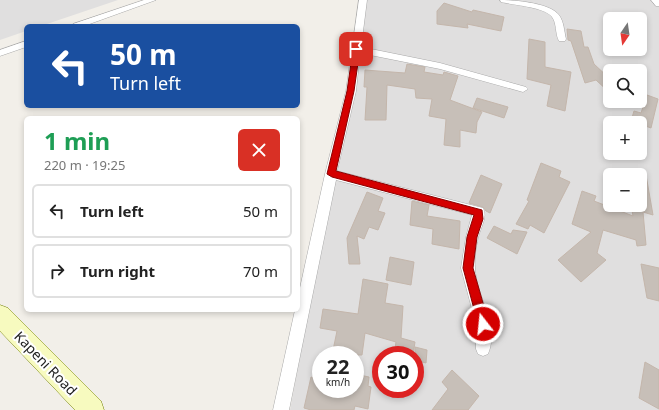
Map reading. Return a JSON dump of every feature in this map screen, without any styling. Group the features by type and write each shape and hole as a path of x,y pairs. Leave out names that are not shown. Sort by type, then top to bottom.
{"main road":[{"name":"Kapeni Road","path":"0,316 92,410"}],"street":[{"path":"82,24 152,0"},
{"path":"281,410 351,91 363,0"},
{"path":"504,0 553,13 557,18 562,39"},
{"path":"655,0 659,4"},
{"path":"0,53 24,45"},
{"path":"356,49 452,68 523,89"},
{"path":"332,174 478,212 478,219 472,237 468,268 483,324 483,349"}],"shaded area":[{"path":"0,0 118,0 47,24 24,24 24,32 0,40"},
{"path":"366,0 659,0 659,410 290,410"}],"building":[{"path":"444,3 472,12 473,10 504,17 501,31 467,24 468,28 437,24 437,11"},
{"path":"567,29 581,31 584,47 588,47 594,64 603,72 603,86 596,80 585,83 571,41 568,40"},
{"path":"529,39 545,42 545,67 571,72 565,111 547,106 551,85 527,79"},
{"path":"407,64 425,67 424,72 443,75 444,72 458,76 450,100 482,112 477,122 476,133 460,130 460,147 444,145 446,119 429,116 432,99 416,98 415,89 387,85 386,120 365,120 367,87 364,87 365,70 405,73"},
{"path":"647,95 658,99 651,128 647,127 647,116 632,116 634,111 641,113 643,108 647,108"},
{"path":"477,98 508,107 504,118 473,108"},
{"path":"541,163 561,171 559,177 570,182 544,233 530,225 528,229 516,224 529,201 527,200"},
{"path":"481,175 502,184 490,213 483,207 469,203"},
{"path":"647,181 653,215 643,212 647,212"},
{"path":"582,191 596,196 594,201 603,204 603,212 623,212 633,216 632,212 643,212 646,245 637,246 636,240 603,230 597,253 606,260 581,282 558,260 591,232 572,224"},
{"path":"367,192 383,198 378,211 385,213 378,230 369,227 364,239 357,236 360,264 349,264 347,238"},
{"path":"412,201 429,205 427,216 460,221 459,249 432,244 433,229 410,225"},
{"path":"494,226 511,234 513,230 527,232 517,254 487,238"},
{"path":"390,257 414,262 411,285 386,280"},
{"path":"641,264 659,268 659,301 647,298"},
{"path":"363,279 388,284 385,303 403,306 401,338 415,342 414,346 395,346 396,342 365,333 363,346 334,346 337,331 320,328 323,309 358,314"},
{"path":"424,349 427,350 426,363 424,362"},
{"path":"645,362 659,370 659,409 639,398"},
{"path":"452,370 479,396 468,410 432,410 448,389 442,382"},
{"path":"364,376 369,377 368,386 371,387 368,409 355,406 354,410 311,410 304,408 311,377 312,398 364,398"}],"route":[{"path":"356,49 351,91 332,174 478,212 480,214 472,237 468,268 483,324"}]}
